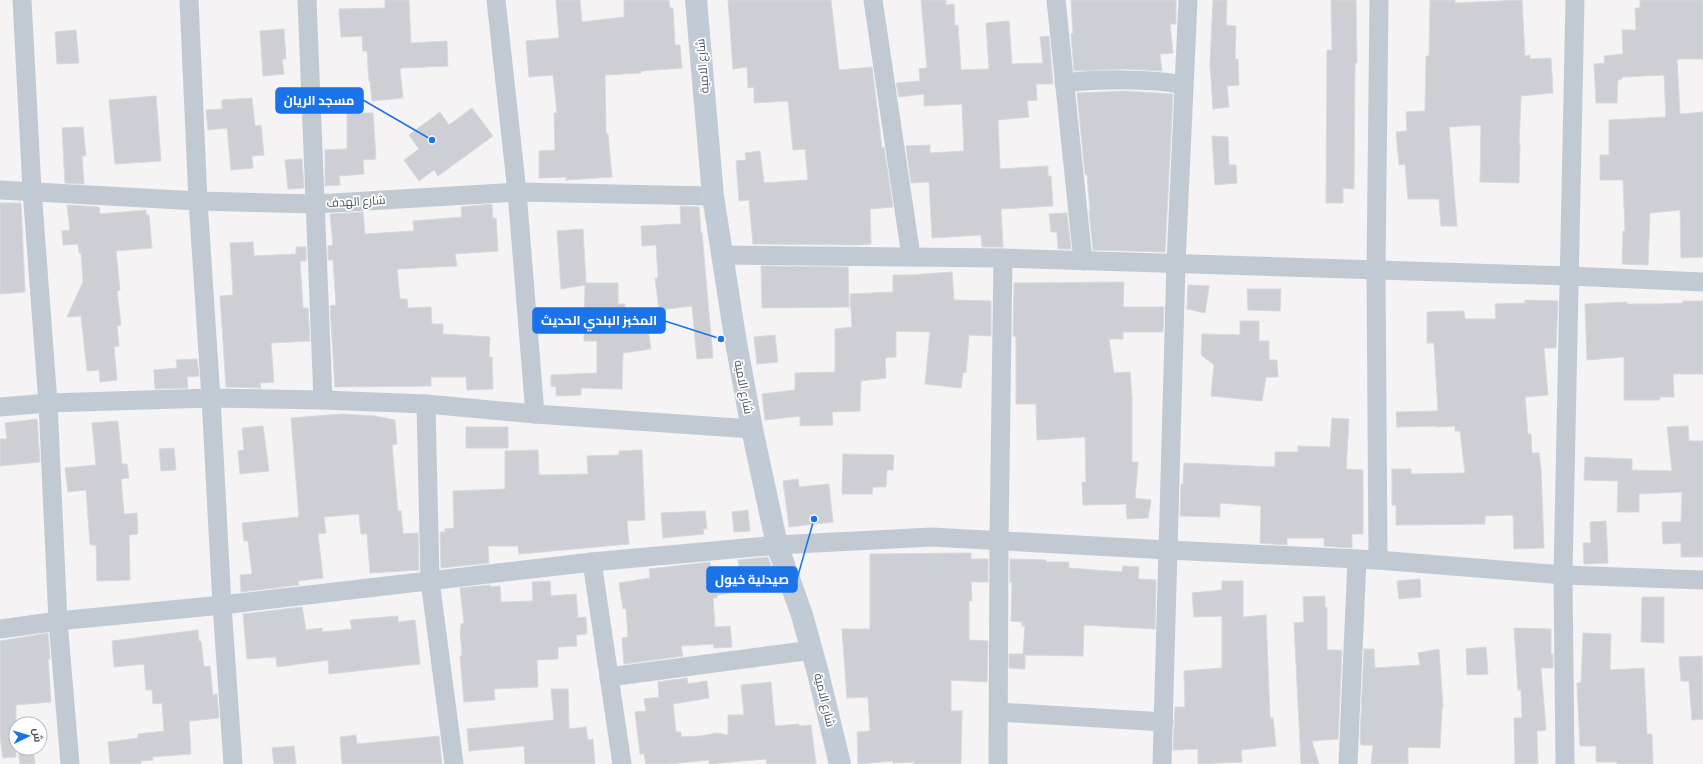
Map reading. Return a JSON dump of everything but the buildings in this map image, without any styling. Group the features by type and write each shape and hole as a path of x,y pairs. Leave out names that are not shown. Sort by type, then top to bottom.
{"street":[{"path":"22,0 32,190 48,404 58,621 70,764"},
{"path":"175,0 203,0"},
{"path":"189,0 198,201 233,764"},
{"path":"307,0 323,400"},
{"path":"496,0 517,192 534,414"},
{"name":"شارع الامية","path":"696,0 713,196 735,337 752,429 777,545 802,615 840,764"},
{"path":"874,0 911,256"},
{"path":"1056,0 1083,261"},
{"path":"1162,764 1176,263 1188,0"},
{"path":"1378,560 1376,271 1379,0"},
{"path":"1565,764 1563,575 1575,0"},
{"path":"1064,83 1104,80 1159,81 1184,84"},
{"name":"شارع الهدف","path":"0,190 32,190 198,201 316,204 517,192 713,196"},
{"path":"722,255 1003,258 1569,276 1703,282"},
{"path":"998,764 999,540 1003,258"},
{"path":"0,407 211,398 323,400 426,404 534,414 752,429"},
{"path":"426,404 430,581 454,764"},
{"path":"0,628 222,605 592,562 777,545 932,537 1378,560 1563,575 1703,580"},
{"path":"1348,764 1357,560"},
{"path":"592,562 622,764"},
{"path":"609,677 812,650"},
{"path":"998,712 1164,722"}],"place":[{"name":"مسجد الريان","path":"432,140"},
{"name":"المخبز البلدي الحديث","path":"721,339"},
{"name":"صيدلية خيول","path":"814,519"}]}
